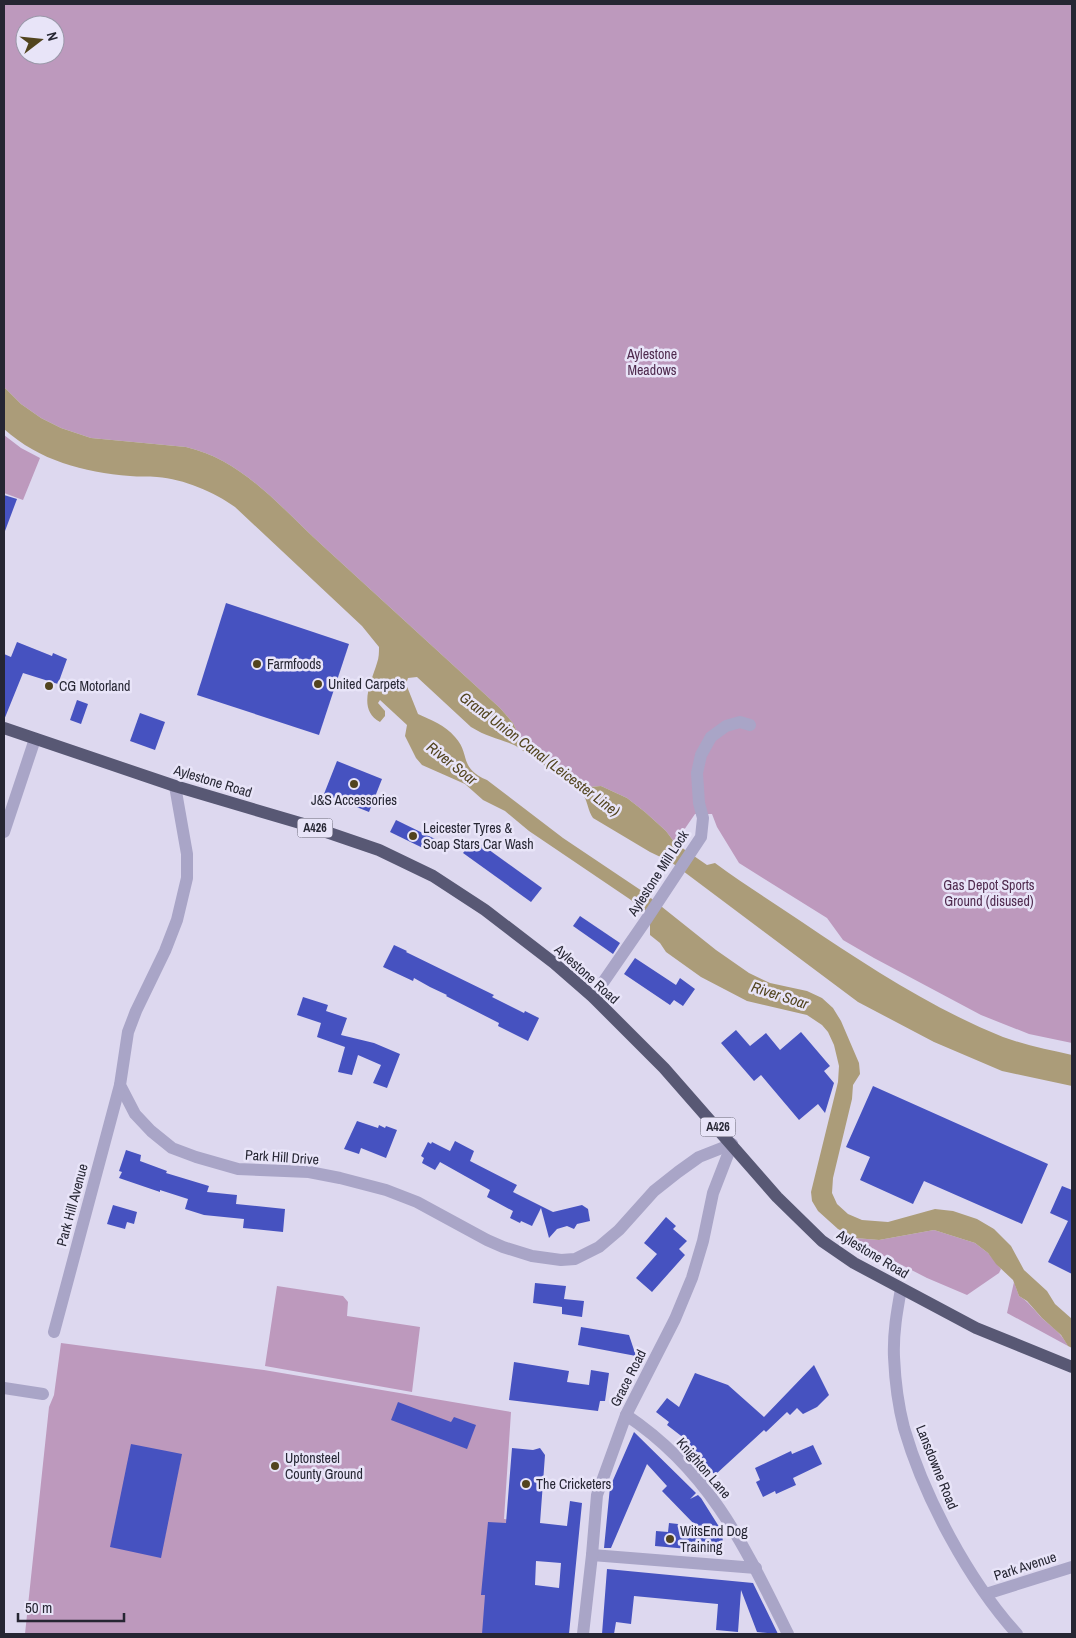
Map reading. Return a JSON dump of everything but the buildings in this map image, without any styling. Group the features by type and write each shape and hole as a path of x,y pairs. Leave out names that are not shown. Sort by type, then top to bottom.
{"main road":[{"name":"Aylestone Road","path":"4,728 175,786 300,823 379,850 433,876 485,910 554,963 593,997 664,1068 777,1197 822,1241 854,1263 976,1328 1072,1367"}],"street":[{"name":"Aylestone Mill Lock","path":"593,997 701,837 703,818 699,803 697,773 701,755 711,737 726,726 740,722 750,725"},
{"path":"4,832 35,739"},
{"path":"120,1085 128,1032 136,1010 166,951 187,878 186,846 175,786"},
{"name":"Park Hill Drive","path":"120,1085 134,1114 151,1132 172,1148 238,1169 309,1172 386,1190 417,1202 487,1240 522,1253 546,1259 576,1259 594,1250 618,1230 654,1191 678,1172 699,1157 732,1144"},
{"name":"Park Hill Avenue","path":"54,1332 120,1085"},
{"name":"Grace Road","path":"583,1634 597,1495 626,1415 675,1319 692,1278 703,1240 713,1193 732,1144"},
{"name":"Lansdowne Road","path":"901,1289 895,1323 894,1356 896,1387 904,1428 938,1514 960,1555 1003,1619 1017,1634"},
{"path":"4,1388 43,1394"},
{"name":"Knighton Lane","path":"626,1415 646,1428 685,1464 711,1495 732,1526 756,1568 788,1634"},
{"path":"592,1555 756,1568"},
{"name":"Park Avenue","path":"986,1594 1072,1566"}],"green space":[{"name":"Aylestone Meadows","path":"4,4 1072,4 1072,1043 1029,1034 981,1015 843,940 827,918 739,863 717,827 712,814 695,814 675,843 666,831 627,798 601,786 589,787 519,736 513,723 500,708 276,501 243,474 226,463 207,453 186,447 91,438 61,428 41,418 21,404 4,387"},
{"path":"4,435 21,448 40,458 23,500 4,493"},
{"path":"934,1230 975,1243 988,1253 1001,1269 999,1273 967,1295 927,1278 855,1241 855,1238 879,1240"},
{"path":"1014,1282 1019,1296 1057,1331 1068,1346 1007,1313"},
{"path":"277,1286 343,1296 348,1302 347,1316 420,1327 412,1392 265,1366"},
{"name":"Uptonsteel County Ground","path":"61,1343 264,1370 511,1412 504,1519 522,1521 511,1634 25,1634 49,1407 54,1395"}],"water":[{"path":"4,387 21,404 41,418 61,428 91,438 186,447 207,453 226,463 243,474 276,501 500,708 513,723 519,736 589,787 601,786 627,798 666,831 675,843 707,865 715,863 899,985 950,1013 1003,1037 1072,1055 1072,1086 1002,1071 934,1042 858,1002 671,862 650,852 593,818 584,796 538,761 514,745 471,727 417,677 408,678 406,684 418,714 438,723 451,733 460,743 468,766 472,771 487,780 563,838 642,891 716,950 749,973 770,983 807,991 822,998 833,1008 841,1021 859,1063 860,1074 853,1085 852,1099 833,1178 832,1193 837,1204 848,1214 862,1220 888,1222 935,1209 953,1211 977,1219 994,1229 1011,1246 1024,1270 1047,1291 1055,1304 1072,1319 1072,1348 1068,1346 1061,1335 1027,1301 1019,1296 1013,1280 996,1264 988,1253 975,1243 934,1230 879,1240 855,1238 838,1229 818,1211 812,1201 811,1192 838,1082 839,1066 834,1045 828,1032 822,1025 807,1015 747,1001 701,977 666,952 660,943 650,935 650,920 631,900 529,831 505,811 483,800 465,784 422,765 416,758 405,736 407,725 380,700 378,703 385,711 385,716 380,722 373,717 369,710 367,703 369,687 378,659 379,647 362,626 235,507 208,491 178,480 113,474 79,468 47,457 18,440 4,429"}],"place":[{"name":"Farmfoods","path":"257,664"},
{"name":"United Carpets","path":"318,684"},
{"name":"CG Motorland","path":"49,686"},
{"name":"J&S Accessories","path":"354,784"},
{"name":"Leicester Tyres & Soap Stars Car Wash","path":"413,836"},
{"name":"Uptonsteel County Ground","path":"275,1466"},
{"name":"The Cricketers","path":"526,1484"},
{"name":"WitsEnd Dog Training","path":"670,1539"}],"water label":[{"name":"Grand Union Canal (Leicester Line)","path":"540,754"},
{"name":"River Soar","path":"452,763"},
{"name":"River Soar","path":"780,995"}],"park label":[{"name":"Gas Depot Sports Ground (disused)","path":"989,894"}]}
